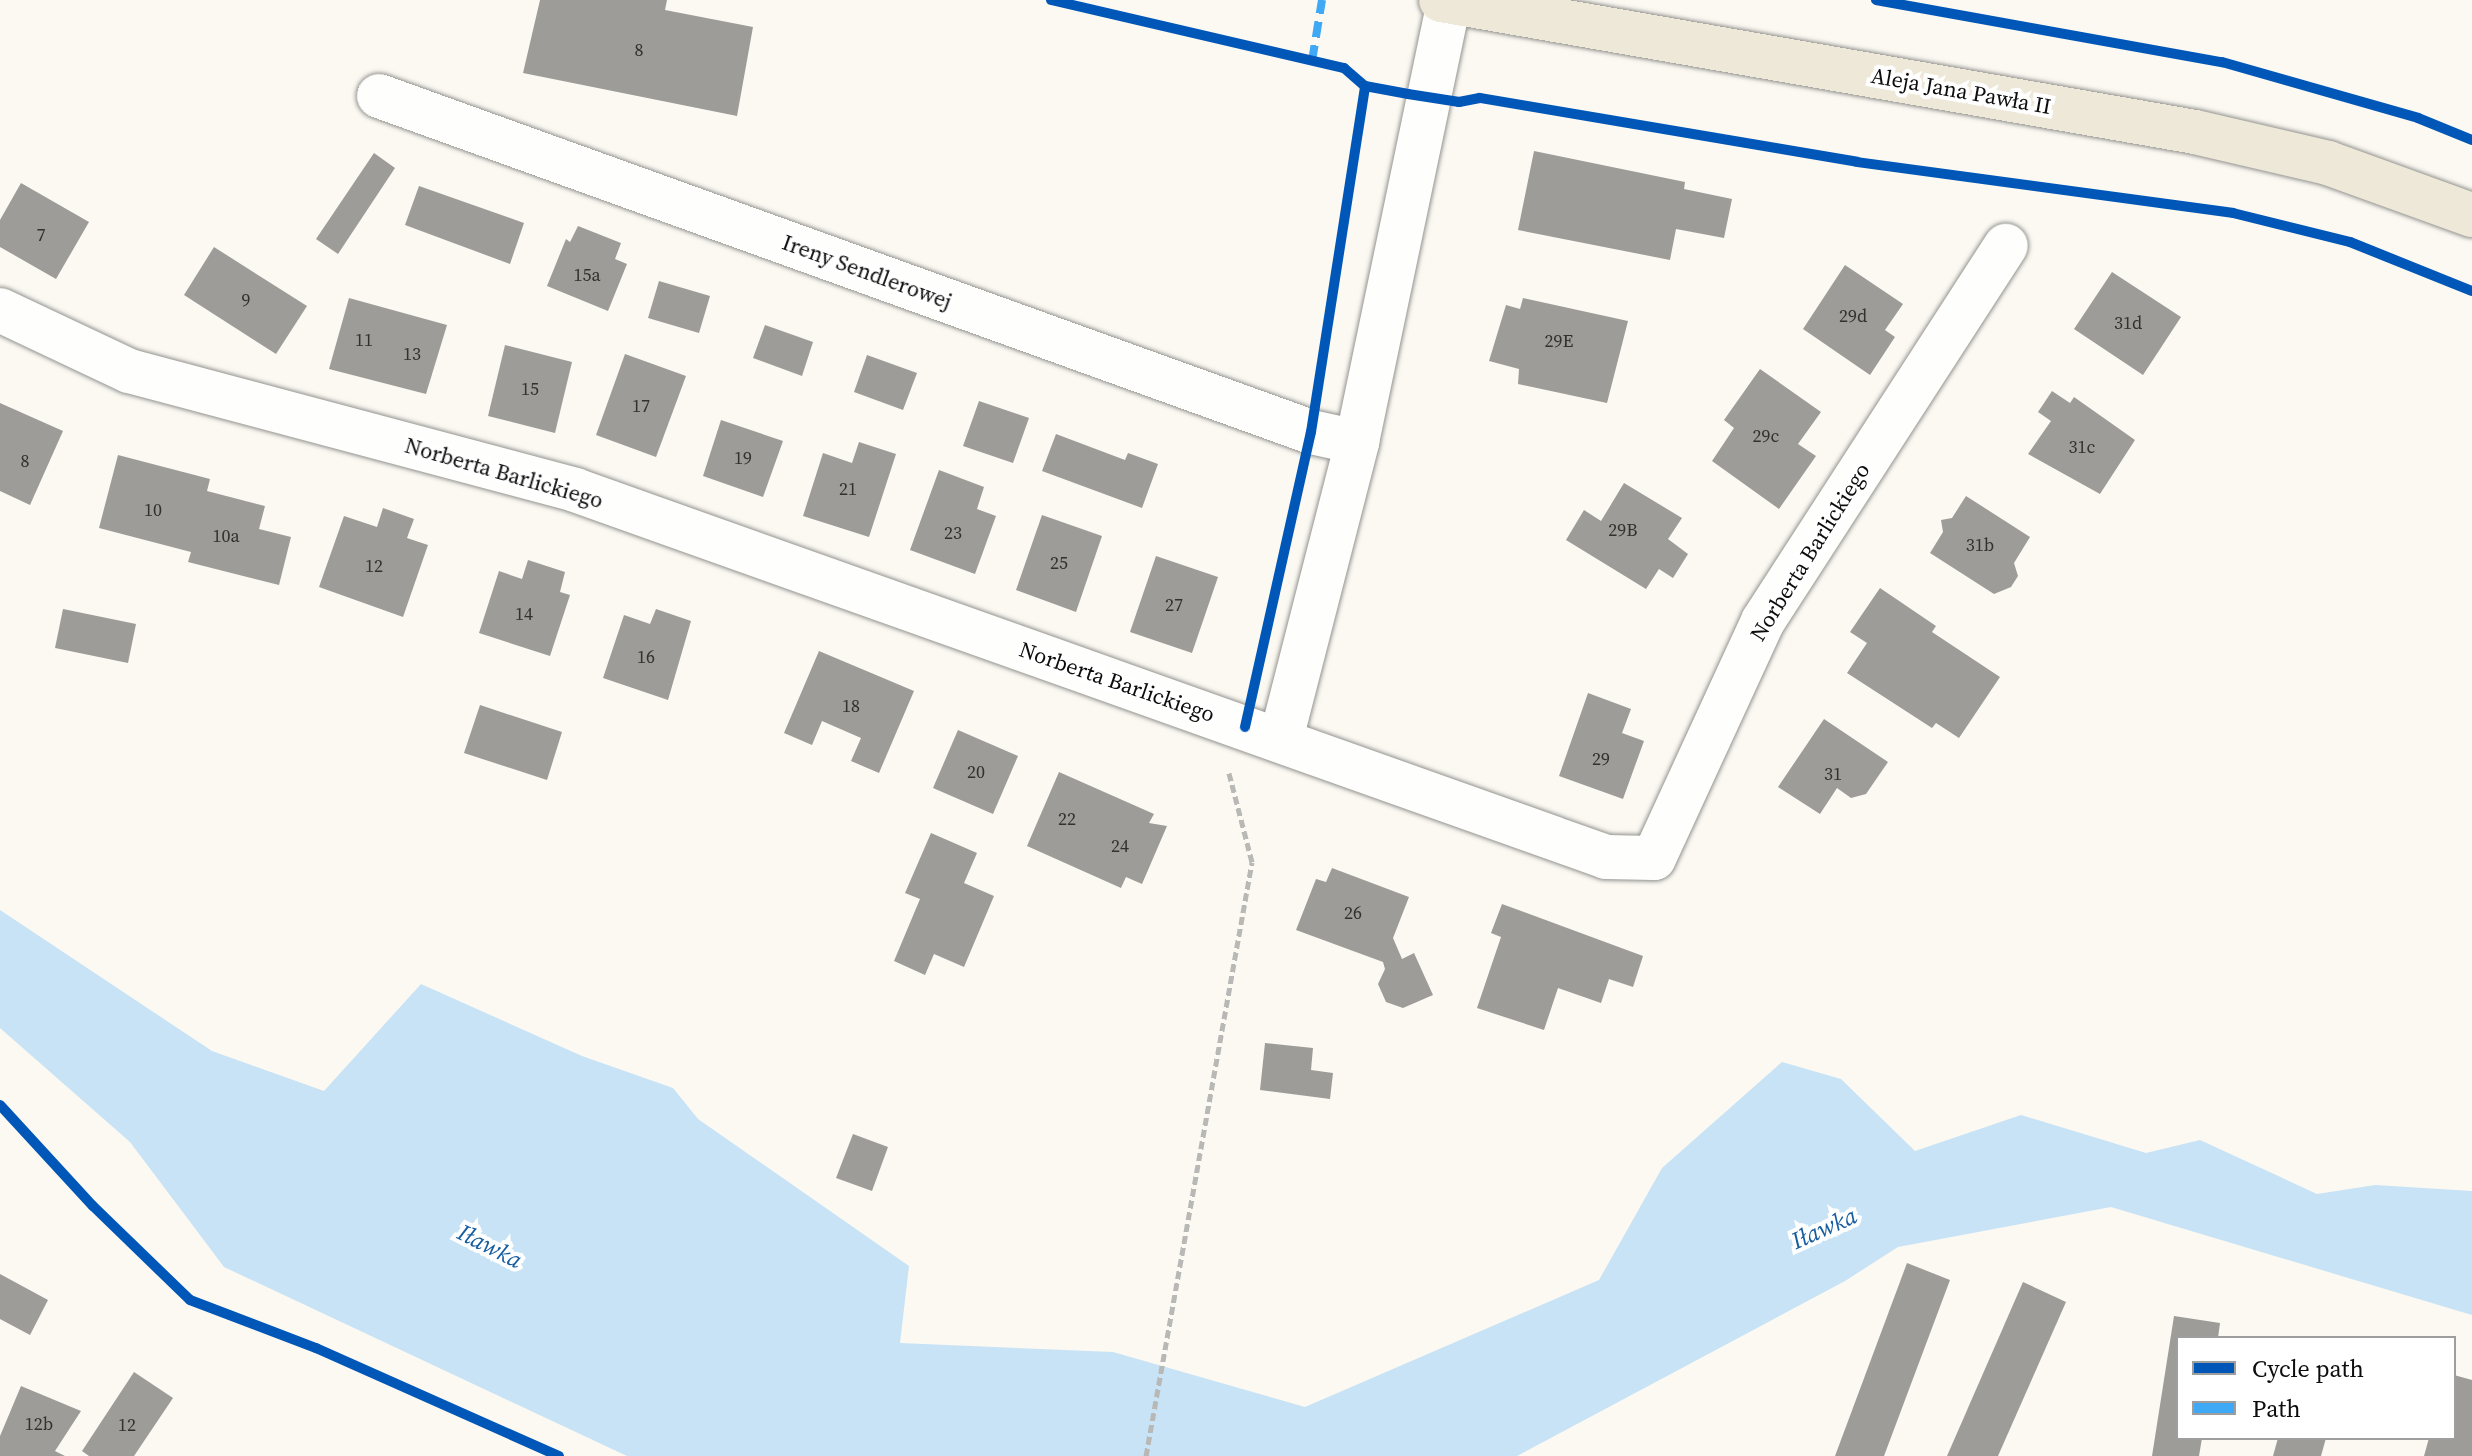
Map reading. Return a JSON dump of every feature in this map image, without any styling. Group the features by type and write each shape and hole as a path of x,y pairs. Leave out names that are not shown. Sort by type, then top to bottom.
{"main road":[{"name":"Aleja Jana Pawła II","path":"1445,1 2195,132 2328,163 2472,215"}],"street":[{"path":"1263,733 1357,442 1445,1"},
{"name":"Ireny Sendlerowej","path":"379,96 1311,432 1357,442"},
{"name":"Norberta Barlickiego","path":"0,310 129,371 575,490 1606,857 1654,858 1763,621 2006,246"}],"path":[{"path":"1146,1456 1252,862 1227,768 1263,733"}],"water":[{"name":"Iławka","path":"0,910 212,1051 324,1091 421,984 582,1056 673,1088 698,1119 909,1266 900,1343 1113,1352 1305,1407 1599,1280 1662,1168 1782,1062 1841,1079 1915,1151 2021,1115 2146,1153 2200,1140 2317,1194 2375,1185 2472,1191 2472,1315 2111,1207 1898,1247 1845,1281 1517,1456 627,1456 224,1267 130,1142 0,1028"}],"building":[{"path":"540,0 667,0 665,10 753,27 737,116 523,73"},
{"path":"1534,151 1685,182 1684,189 1732,199 1724,238 1676,229 1670,260 1518,230"},
{"path":"374,153 395,168 338,254 316,239"},
{"path":"21,183 89,222 56,279 0,247 0,220"},
{"path":"419,186 524,223 510,264 405,225"},
{"path":"578,226 621,243 615,259 627,264 608,311 547,286 566,239 570,242"},
{"path":"214,247 307,306 276,354 184,295"},
{"path":"1845,265 1903,304 1885,330 1895,337 1870,375 1803,329"},
{"path":"2112,272 2181,317 2143,375 2074,329"},
{"path":"659,281 710,296 699,333 648,318"},
{"path":"349,298 447,325 426,394 329,369"},
{"path":"1523,298 1628,321 1607,403 1518,384 1519,369 1489,361 1506,305 1520,309"},
{"path":"765,325 813,342 802,376 753,358"},
{"path":"505,345 572,362 555,433 488,416"},
{"path":"625,354 686,376 656,457 596,435"},
{"path":"867,355 917,373 903,410 854,392"},
{"path":"1760,369 1821,412 1798,444 1816,456 1779,509 1712,461 1734,428 1724,420"},
{"path":"2052,391 2070,403 2074,397 2135,440 2100,494 2028,454 2051,421 2038,412"},
{"path":"979,401 1029,418 1013,463 963,446"},
{"path":"0,403 63,431 30,505 0,491"},
{"path":"721,420 783,441 763,497 703,476"},
{"path":"1056,434 1125,460 1128,453 1158,464 1142,508 1042,471"},
{"path":"859,442 896,454 869,537 803,516 823,453 852,463"},
{"path":"118,455 210,479 207,491 265,506 259,529 291,537 279,585 188,562 191,552 99,528"},
{"path":"939,470 984,487 977,509 996,516 975,574 910,550"},
{"path":"1624,483 1682,518 1668,539 1688,554 1673,578 1659,569 1646,589 1566,540 1584,510 1601,521"},
{"path":"1966,496 2030,537 2014,563 2018,576 2011,587 1994,594 1930,553 1943,532 1941,520 1952,518"},
{"path":"383,508 414,519 407,538 428,545 403,617 319,587 344,516 377,527"},
{"path":"1042,515 1102,536 1076,612 1016,590"},
{"path":"1156,556 1218,577 1192,653 1130,632"},
{"path":"528,560 565,572 560,592 570,595 550,656 479,633 499,571 522,579"},
{"path":"1880,588 1936,626 1932,632 2000,677 1959,738 1936,723 1932,728 1847,673 1867,643 1850,632"},
{"path":"63,609 136,624 128,663 55,648"},
{"path":"656,609 691,621 668,700 603,678 624,615 650,624"},
{"path":"819,651 914,691 879,773 851,761 861,738 822,721 812,745 784,733"},
{"path":"1588,693 1631,709 1622,733 1644,741 1623,799 1559,776"},
{"path":"480,705 562,732 547,780 464,753"},
{"path":"1824,719 1888,762 1866,794 1851,798 1837,788 1820,814 1778,787"},
{"path":"958,730 1018,756 993,814 933,788"},
{"path":"1059,772 1154,814 1149,823 1167,826 1142,884 1126,877 1121,888 1027,846"},
{"path":"931,833 977,853 964,883 994,896 964,967 934,954 925,975 894,961 920,899 905,893"},
{"path":"1332,868 1409,897 1393,938 1402,959 1414,953 1433,995 1403,1008 1386,1002 1378,984 1385,969 1383,962 1296,930 1316,879 1326,882"},
{"path":"1502,904 1643,956 1633,987 1609,979 1601,1003 1558,988 1544,1030 1477,1008 1501,937 1491,933"},
{"path":"1265,1043 1313,1048 1311,1070 1333,1073 1330,1099 1260,1090"},
{"path":"853,1134 888,1147 872,1191 836,1178"},
{"path":"1907,1263 1950,1280 1884,1456 1835,1456"},
{"path":"0,1274 48,1300 30,1335 0,1319"},
{"path":"2023,1282 2066,1302 1998,1456 1947,1456"},
{"path":"2174,1316 2220,1323 2218,1336 2176,1336 2176,1440 2202,1440 2199,1456 2152,1456"},
{"path":"134,1372 173,1398 134,1456 89,1456 82,1451"},
{"path":"2456,1376 2472,1380 2472,1456 2424,1456 2428,1440 2456,1440"},
{"path":"21,1386 81,1411 55,1451 65,1456 0,1456 0,1436"},
{"path":"2277,1440 2325,1440 2321,1456 2273,1456"}],"marked path":[{"path":"1312,61 1322,0"}],"cycle path":[{"path":"1051,0 1344,68 1365,86 1408,94 1459,102 1480,98 1857,162 2233,213 2350,242 2472,291"},
{"path":"1876,0 2222,62 2418,118 2472,140"},
{"path":"1245,727 1311,432 1365,86"},
{"path":"0,1105 93,1206 190,1300 316,1348 559,1456"}]}
